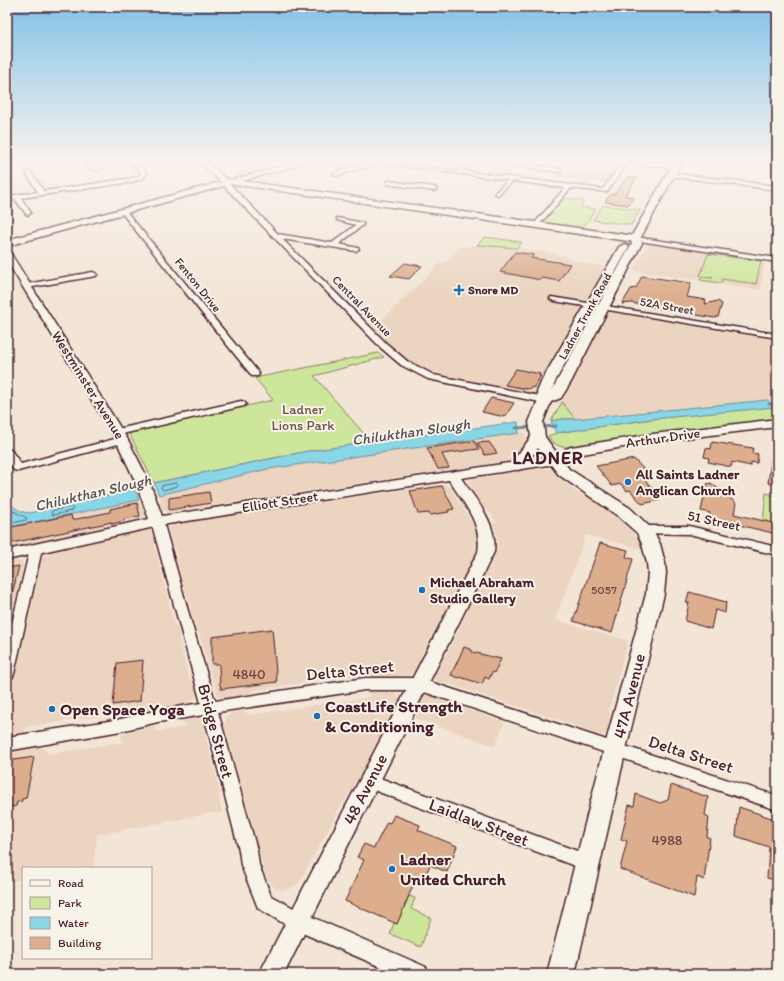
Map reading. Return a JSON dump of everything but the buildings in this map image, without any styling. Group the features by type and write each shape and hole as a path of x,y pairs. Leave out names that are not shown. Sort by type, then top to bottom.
{"main road":[{"name":"Ladner Trunk Road","path":"543,405 556,394 564,382 626,242 635,239 653,207"},
{"path":"543,405 536,422 538,436 562,458"},
{"name":"Arthur Drive","path":"562,458 579,461 777,423"},
{"path":"518,465 538,436"},
{"name":"47A Avenue","path":"562,458 567,474 624,512 644,530 654,552 658,573 657,583 615,749 562,974"}],"street":[{"path":"23,207 28,213"},
{"path":"7,243 139,207"},
{"name":"Central Avenue","path":"248,207 384,346 404,363 431,377 543,405"},
{"path":"408,207 777,260"},
{"path":"536,225 552,207"},
{"name":"Fenton Drive","path":"123,211 255,374"},
{"path":"334,245 361,224 339,219"},
{"path":"278,236 356,249"},
{"name":"Westminster Avenue","path":"7,254 120,436 143,483 157,521"},
{"path":"27,286 93,274"},
{"name":"52A Street","path":"554,298 777,336"},
{"path":"7,452 18,468 120,436 241,404"},
{"name":"Elliott Street","path":"7,555 157,521 562,458"},
{"name":"48 Avenue","path":"271,974 488,548 488,535 484,526 453,476"},
{"name":"Bridge Street","path":"157,521 210,708 248,850 250,865 264,902 298,921 419,974"},
{"name":"51 Street","path":"644,530 689,530 777,551"},
{"path":"7,674 36,549"},
{"name":"Delta Street","path":"7,744 121,725 158,716 366,684 418,684 777,803"},
{"name":"Laidlaw Street","path":"369,781 588,863"}],"shaded area":[{"path":"648,244 765,261 760,290 633,270"},
{"path":"477,245 517,248 556,254 582,263 607,267 537,394 440,374 415,365 400,355 374,328 440,263 444,263 460,247"},
{"path":"609,312 777,340 777,399 575,419 562,402"},
{"path":"524,432 525,437 528,437 528,444 516,459 508,461 169,512 163,511 158,502 162,501 159,495 268,469"},
{"path":"541,468 552,470 576,492 595,500 614,513 633,532 644,549 586,535 555,620 628,641 609,710 612,721 609,731 603,735 594,734 578,726 449,684 439,683 432,675 434,671 439,669 467,613 466,607 484,571 490,568 498,548 497,535 493,524 496,521 491,513 485,510 468,482 473,479"},
{"path":"444,484 450,487 475,528 478,538 478,545 470,564 471,568 456,599 447,607 421,655 423,659 417,671 408,675 389,677 378,677 368,673 254,690 245,696 225,700 218,697 198,630 191,618 191,607 176,562 177,557 174,545 171,542 168,527 174,524"},
{"path":"139,500 141,505 145,505 147,513 141,519 7,550 7,528"},
{"path":"146,530 151,531 174,624 180,632 179,638 189,679 194,681 197,692 196,697 181,707 134,716 128,712 24,727 27,733 15,736 9,735 7,733 7,714 39,564 43,556 50,552"},
{"path":"17,560 23,562 23,567 7,635 7,562"},
{"path":"369,690 388,690 393,692 400,699 400,706 393,714 361,777 339,809 299,883 289,889 284,890 275,888 267,879 265,873 224,726 226,718 233,712 242,710 250,715 371,697 367,692"},
{"path":"429,695 436,696 445,702 504,723 495,746 415,718 417,712 416,707 420,698"},
{"path":"191,718 201,719 205,724 205,734 220,792 219,797 222,813 211,813 97,835 93,867 22,867 22,879 7,882 7,751 40,746 49,754 124,742 121,736 123,734 149,726 153,726 158,732 187,727 181,720"}],"green space":[{"path":"556,207 580,207 596,209 582,229 542,224"},
{"path":"602,207 616,207 640,210 631,225 593,220"},
{"path":"485,237 522,242 517,248 477,245"},
{"path":"708,254 761,261 756,284 722,279 722,283 700,280 702,277 713,278 700,276"},
{"name":"Ladner Lions Park","path":"378,353 384,357 314,376 372,443 308,451 154,483 129,433 273,400 255,378"},
{"path":"562,402 575,419 551,421"},
{"path":"764,407 777,407 777,420 643,435 572,447 558,445 552,442 548,436 556,433 652,419"},
{"path":"766,493 777,496 777,524 763,520"},
{"path":"409,896 415,898 411,909 431,918 421,947 390,934 394,923 397,924"}],"water":[{"path":"768,400 775,407 652,419 556,433 551,421 563,419"},
{"path":"518,422 519,433 268,469 159,495 154,483 308,451"},
{"path":"135,489 139,500 7,528 7,504 19,511 30,513"}],"waterway":[{"name":"Chilukthan Slough","path":"769,404 777,404"},
{"name":"Chilukthan Slough","path":"540,427 556,426"},
{"name":"Chilukthan Slough","path":"516,428 532,427"}],"place":[{"name":"Snore MD","path":"459,290"},
{"name":"All Saints Ladner Anglican Church","path":"628,482"},
{"name":"Michael Abraham Studio Gallery","path":"422,590"},
{"name":"Open Space Yoga","path":"52,709"},
{"name":"CoastLife Strength & Conditioning","path":"317,716"},
{"name":"Ladner United Church","path":"392,869"}],"district":[{"name":"LADNER","path":"548,458"}]}
